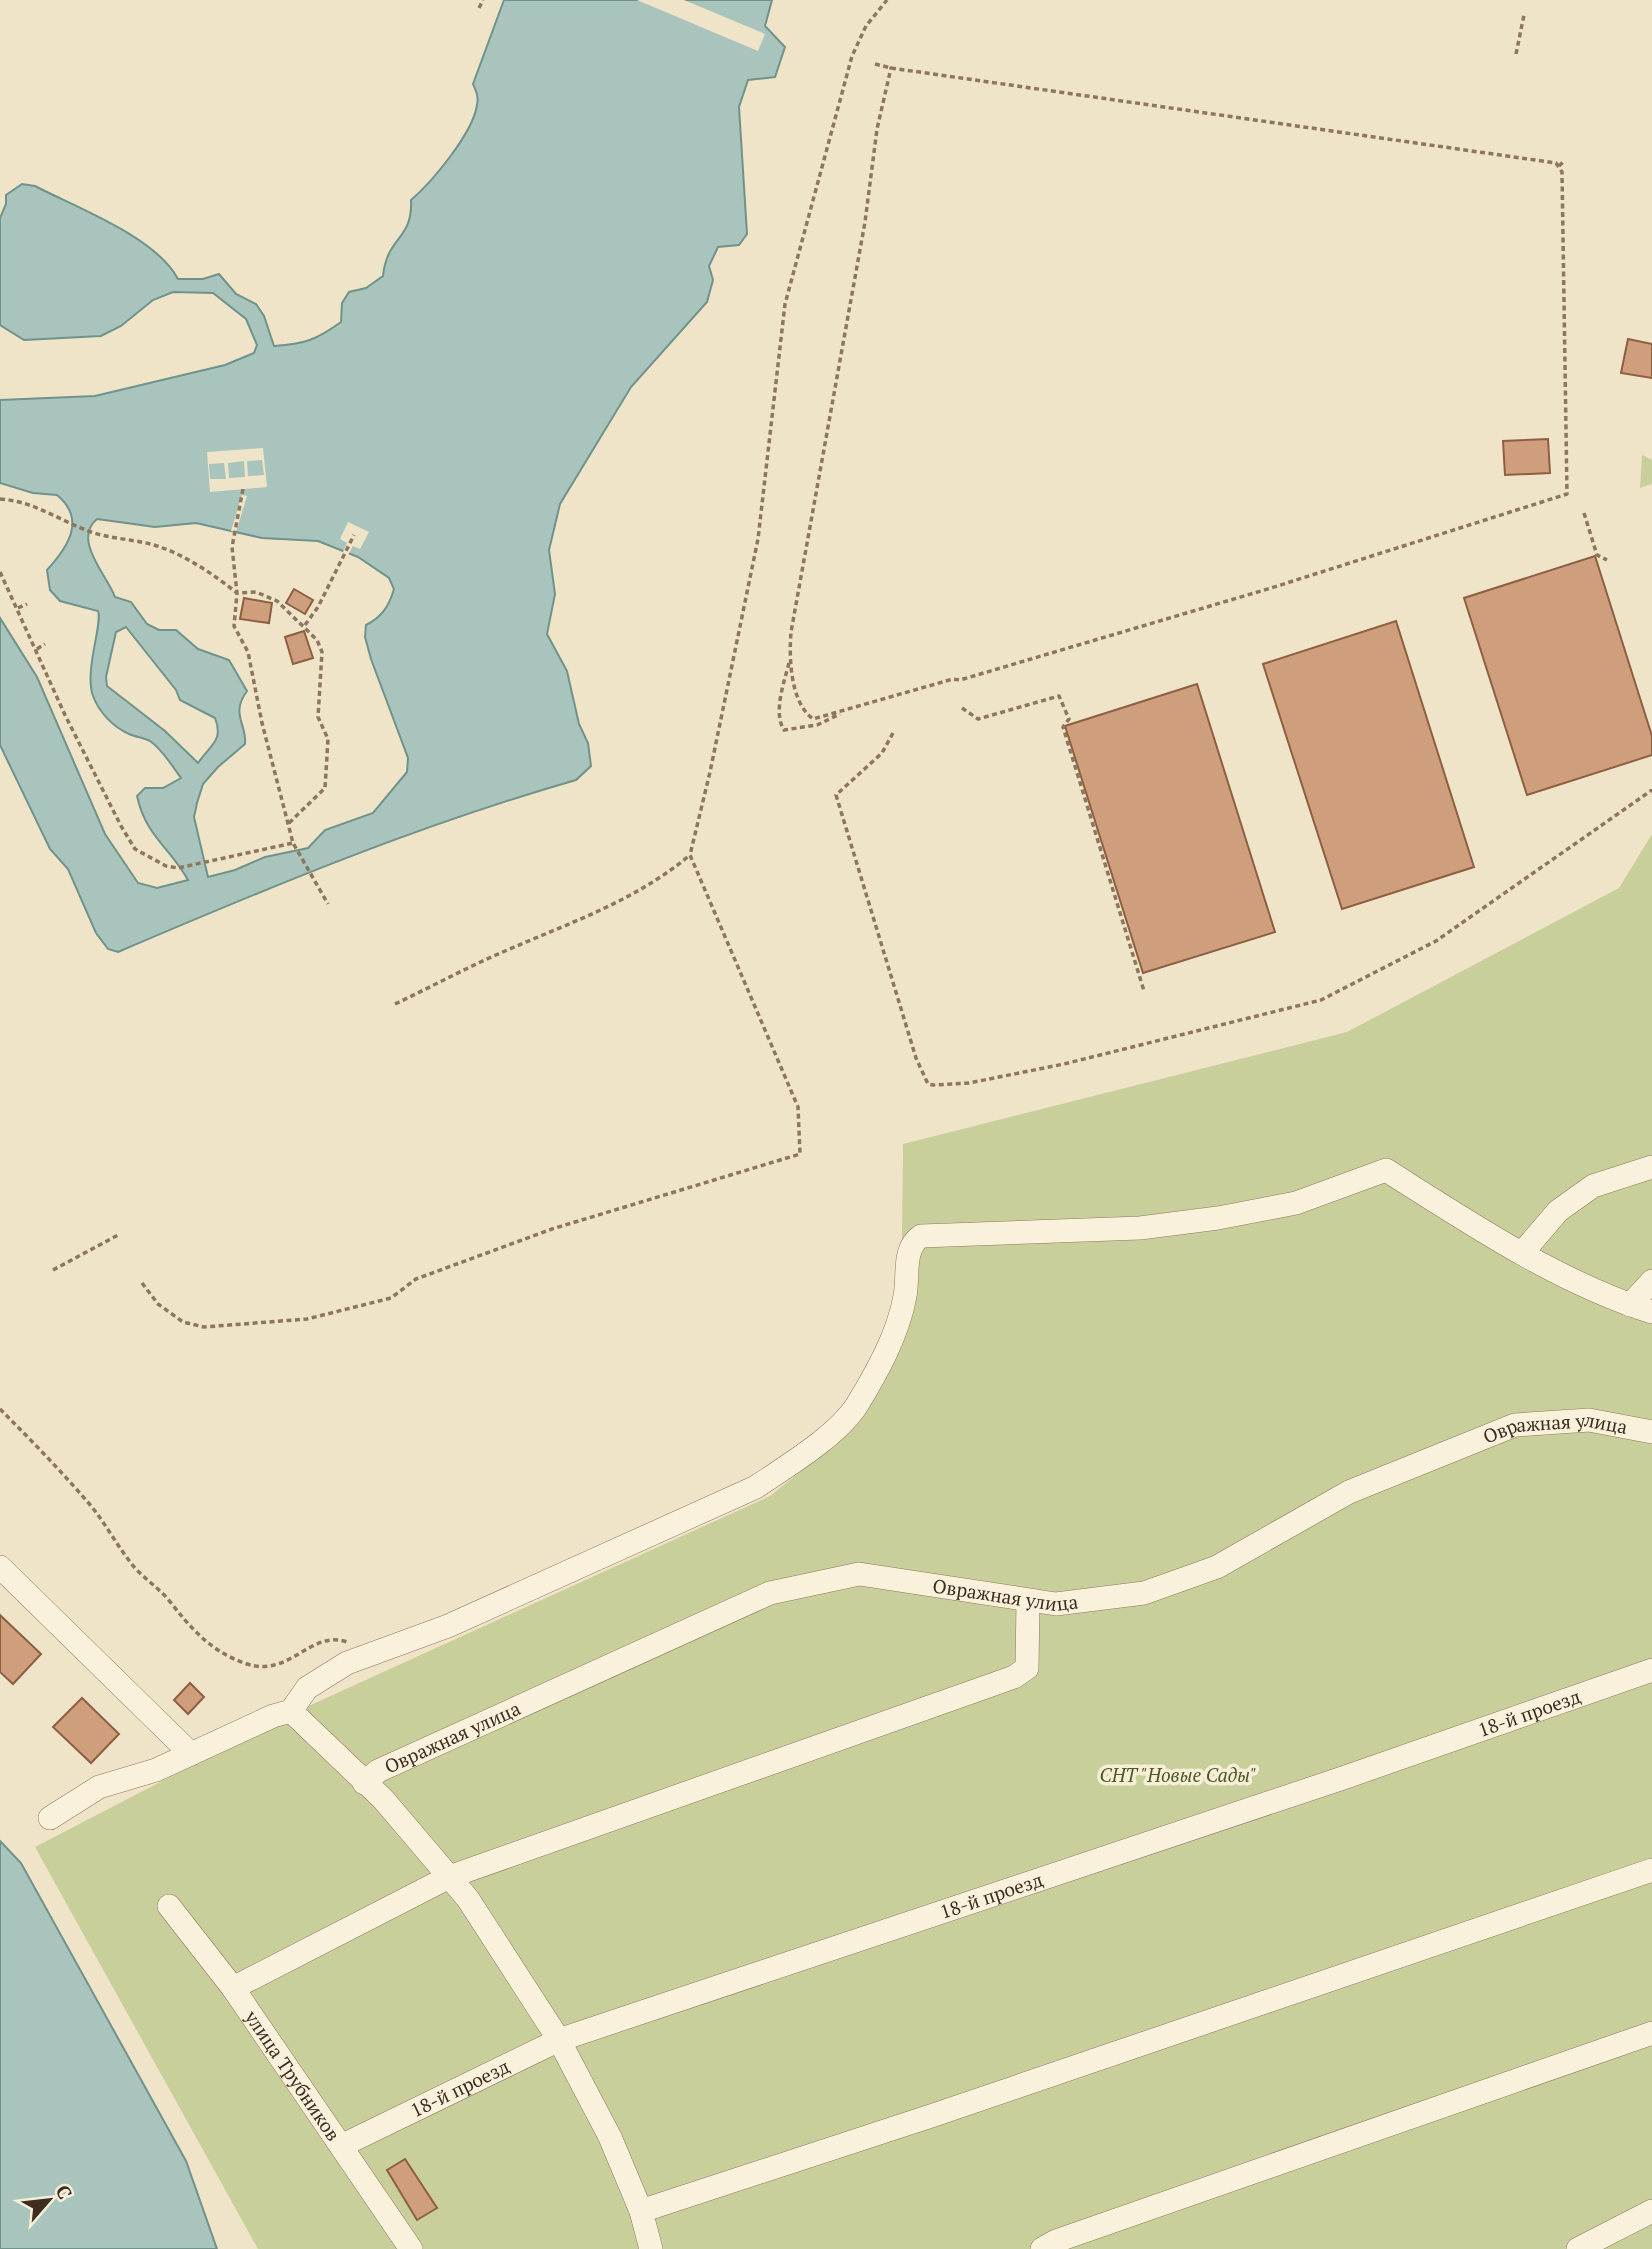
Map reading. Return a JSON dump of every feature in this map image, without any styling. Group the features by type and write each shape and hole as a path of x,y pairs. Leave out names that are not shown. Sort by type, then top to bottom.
{"street":[{"path":"1523,1252 1558,1211 1593,1186 1652,1167"},
{"path":"50,1818 99,1787 156,1770 273,1716 291,1711 307,1688 365,1655 460,1621 756,1487 847,1416 874,1376 891,1340 905,1296 910,1248 921,1236 1140,1228 1218,1218 1296,1203 1386,1170 1523,1252 1630,1305 1652,1312"},
{"path":"1630,1305 1652,1280"},
{"name":"Овражная улица","path":"364,1783 378,1771 770,1594 859,1574 1028,1602 1056,1604 1144,1593 1217,1567 1349,1492 1515,1424 1589,1420 1652,1432"},
{"path":"0,1567 191,1754"},
{"path":"233,1988 449,1877 1014,1677 1027,1668 1028,1602"},
{"name":"18-й проезд","path":"343,2145 559,2040 1343,1779 1652,1671"},
{"path":"291,1711 383,1799 468,1899 559,2040 610,2137 641,2211 651,2249"},
{"path":"641,2211 1652,1870"},
{"name":"улица Трубников","path":"169,1906 233,1988 343,2145 411,2249"},
{"path":"1042,2249 1221,2181 1652,2033"},
{"path":"1578,2249 1652,2211"}],"path":[{"path":"479,8 483,0"},
{"path":"142,1283 158,1304 183,1322 204,1327 307,1319 391,1298 416,1279 552,1228 800,1154 798,1107 690,855 758,539 785,304 852,56 866,26 887,0"},
{"path":"1516,54 1524,15"},
{"path":"875,64 1548,161 1559,166"},
{"path":"841,713 817,725 784,730 780,725 791,632 865,222 877,129 891,68"},
{"path":"1232,117 1233,111"},
{"path":"789,661 806,713 813,719 841,713 1271,588 1567,494 1559,166 1565,160"},
{"path":"243,489 232,547 237,593 234,626 248,652 262,723 293,843 328,904"},
{"path":"0,499 29,504 91,532 157,546 209,570 237,593 256,592 277,601 288,614 304,625 322,652 318,717 328,739 328,758 325,788 289,823"},
{"path":"1584,513 1597,555 1599,559 1607,560"},
{"path":"304,625 318,607 354,536"},
{"path":"0,572 26,624 65,715 135,849 166,866 178,868 293,843"},
{"path":"18,608 27,604"},
{"path":"26,624 33,620"},
{"path":"37,649 45,644"},
{"path":"962,708 978,719 1059,696 1062,700 1069,719 1063,727 1144,991"},
{"path":"893,733 882,753 836,795 916,1058 928,1084 933,1085 969,1083 1064,1064 1321,1000 1436,941 1652,790"},
{"path":"396,1004 495,955 610,907 667,874 690,855"},
{"path":"53,1270 120,1234"},
{"path":"0,1409 92,1508 136,1569 166,1598 191,1630 216,1650 251,1665 267,1668 278,1666 328,1639 344,1640 365,1655"}],"green space":[{"path":"1642,455 1652,460 1652,484 1640,488"},
{"name":"СНТ \"Новые Сады\"","path":"1652,834 1652,2249 258,2249 35,1847 291,1714 770,1496 852,1430 901,1331 903,1144 1347,1032 1619,888"}],"water":[{"path":"504,0 772,0 765,26 785,47 775,77 748,80 739,107 747,234 739,245 718,247 709,266 713,280 707,302 631,387 560,504 549,550 555,594 547,634 567,671 579,724 588,743 591,766 576,780 401,837 118,952 108,949 96,933 68,869 50,849 0,745 0,618 37,677 105,834 138,883 157,888 188,880 152,832 137,796 145,788 163,788 181,778 154,744 129,734 107,718 93,696 91,674 98,611 60,601 50,590 47,570 67,542 71,532 71,513 57,495 33,493 0,483 0,400 95,396 225,365 254,353 257,345 246,319 213,293 173,292 153,300 121,326 101,336 24,340 0,325 0,218 6,204 6,195 22,184 35,186 93,214 152,250 178,279 203,279 219,274 236,294 256,304 264,316 274,346 294,344 317,337 341,322 342,303 349,292 366,288 383,276 389,253 408,223 411,200 430,182 468,129 478,102 473,84","holes":["97,519 155,527 196,523 262,538 318,541 358,557 389,578 394,589 390,601 381,615 366,625 365,637 408,758 407,772 373,813 325,830 308,848 265,857 235,870 208,877 194,817 203,784 245,744 239,713 247,691 229,660 198,649 176,630 159,630 147,624 131,602 115,597 90,547 90,527","126,627 176,690 180,700 215,718 217,738 198,763 165,731 107,686 106,677 116,632"]},
{"path":"0,1841 21,1863 186,2161 217,2249 0,2249"}],"pier":[{"path":"637,0 684,0 765,34 758,51"},
{"path":"263,448 267,487 210,492 207,452","holes":["262,460 264,475 248,476 247,461","244,461 245,477 229,478 228,463","224,463 226,479 210,479 209,464"]},
{"path":"242,495 247,496 236,532 231,531"},
{"path":"348,522 369,532 360,549 353,546 347,557 342,554 347,543 340,539"}],"building":[{"path":"1628,339 1652,344 1652,378 1621,373"},
{"path":"1548,439 1550,473 1505,475 1503,441"},
{"path":"1595,556 1652,736 1652,755 1527,795 1464,598"},
{"path":"294,589 313,600 305,614 286,603"},
{"path":"244,598 272,603 269,623 240,619"},
{"path":"1396,621 1474,867 1342,909 1263,664"},
{"path":"304,631 313,658 293,664 285,637"},
{"path":"1197,684 1275,932 1143,973 1065,726"},
{"path":"0,1615 41,1654 13,1684 0,1672"},
{"path":"190,1683 204,1697 188,1714 174,1700"},
{"path":"82,1698 119,1734 91,1763 53,1727"},
{"path":"405,2159 437,2208 417,2220 387,2170"}]}
